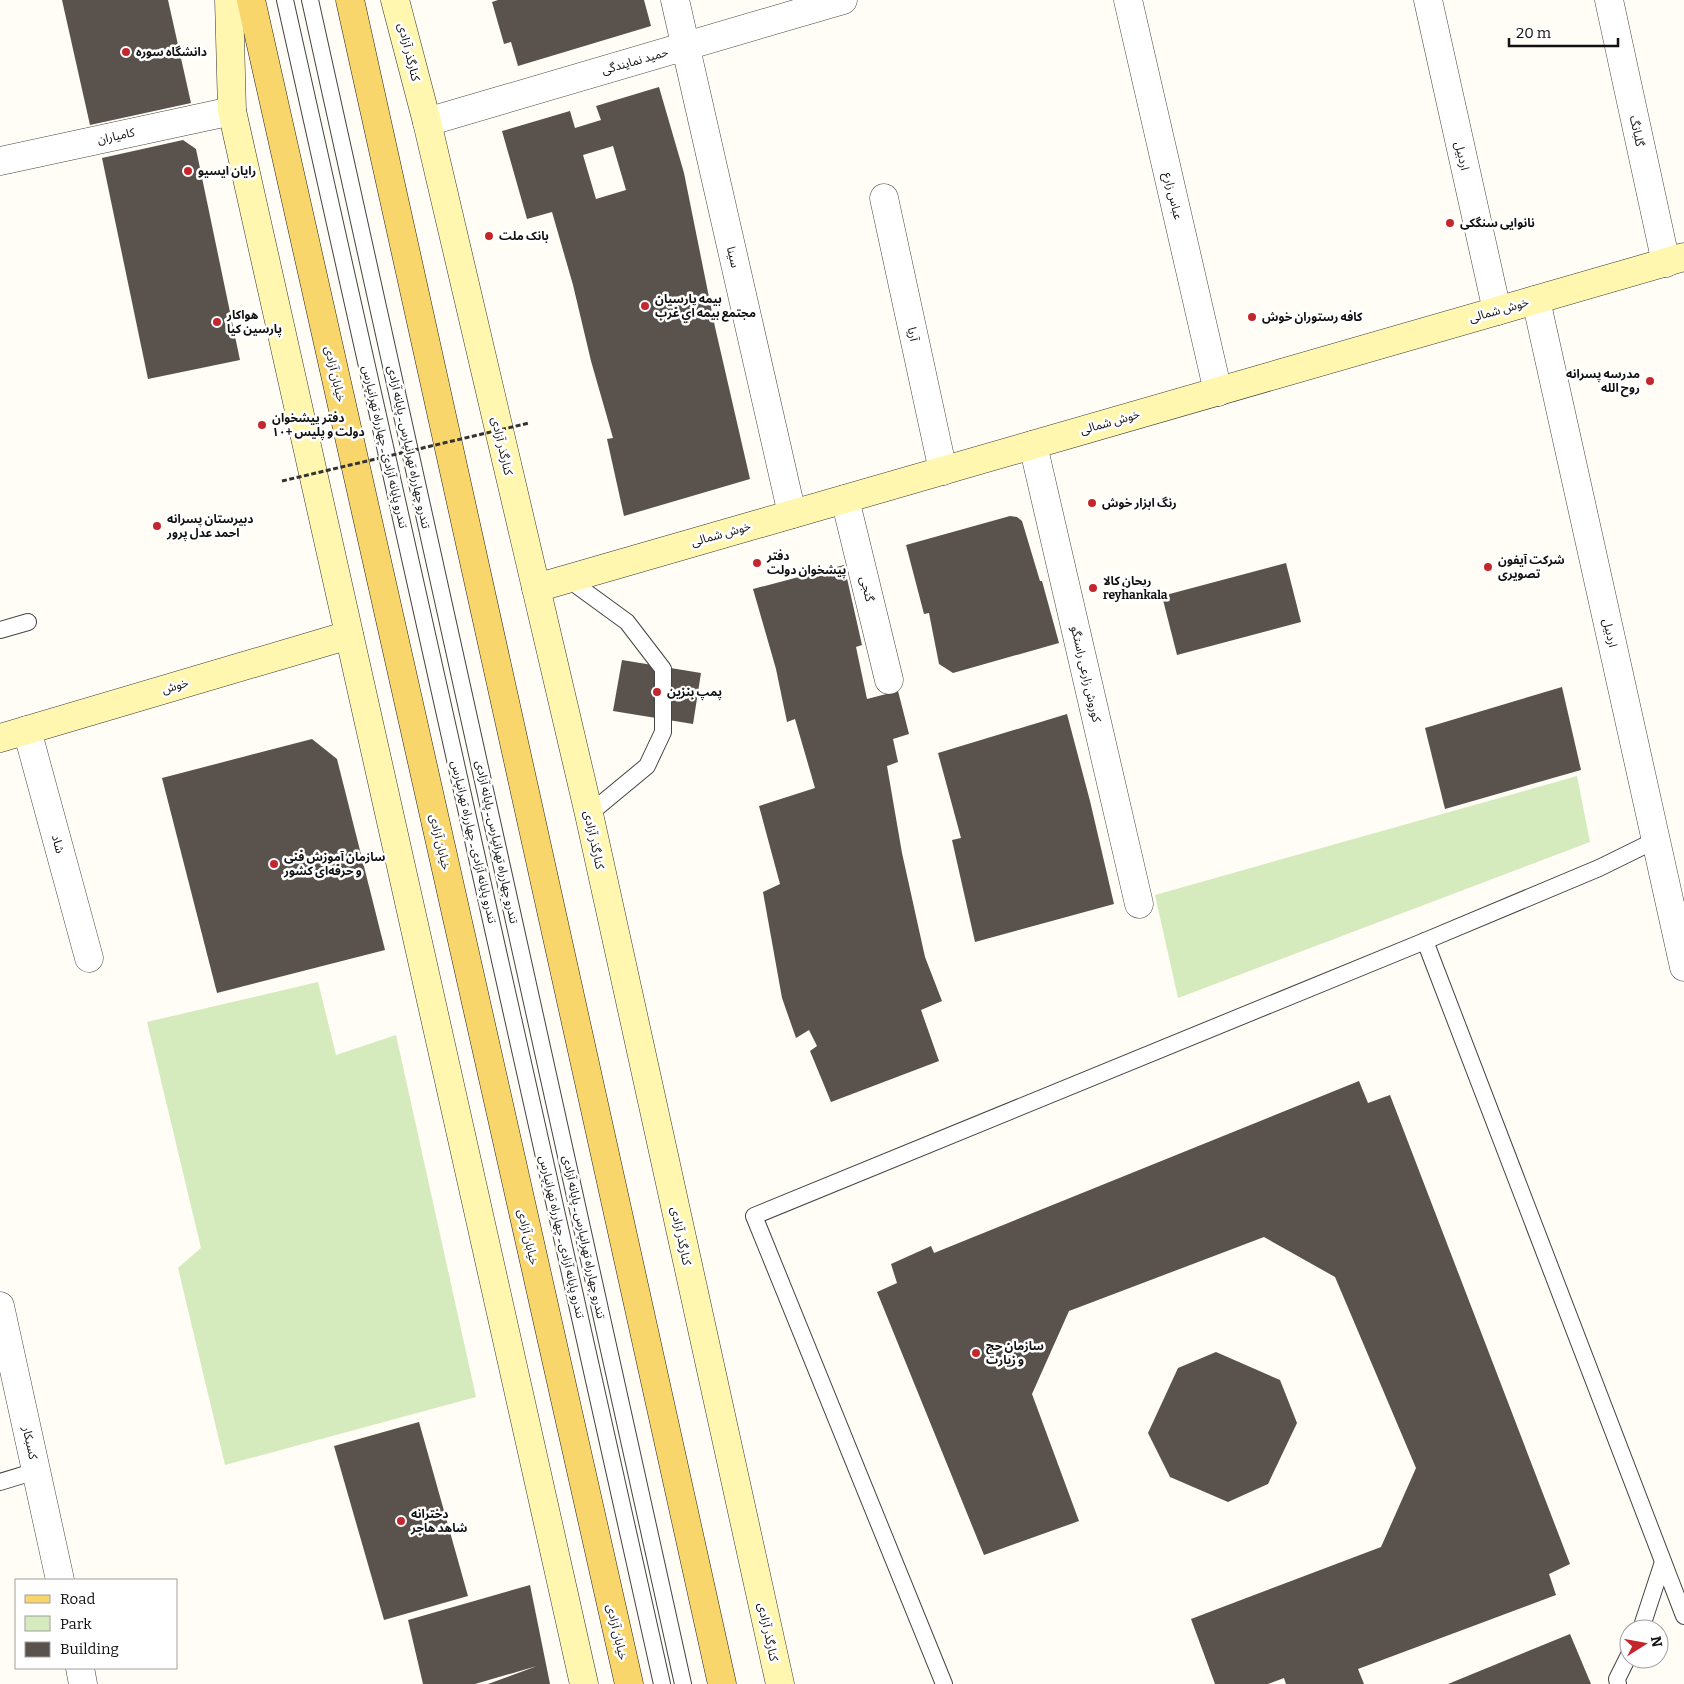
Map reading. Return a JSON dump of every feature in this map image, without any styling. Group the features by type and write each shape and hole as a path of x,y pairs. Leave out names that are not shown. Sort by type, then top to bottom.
{"main road":[{"path":"229,0 232,111 584,1684"},
{"name":"خیابان آزادی","path":"251,0 629,1684"},
{"path":"350,0 722,1684"},
{"name":"کنارگذر آزادی","path":"395,0 426,122 589,814 780,1684"},
{"name":"خوش شمالی","path":"536,588 1675,260"},
{"name":"خوش","path":"0,738 349,635"}],"street":[{"name":"سینا","path":"675,0 792,514"},
{"name":"حمید نمایندگی","path":"426,122 842,0"},
{"name":"عباس زارع","path":"1128,0 1218,392"},
{"name":"اردبیل","path":"1428,0 1514,306 1656,840 1684,967"},
{"name":"گلبانگ","path":"1609,0 1675,260"},
{"name":"کامیاران","path":"0,161 232,111"},
{"name":"آریا","path":"884,198 943,471"},
{"name":"کوروش زارعی راستگو","path":"1033,445 1139,904"},
{"name":"گنجی","path":"845,499 888,680"},
{"name":"شاد","path":"27,730 89,958"},
{"name":"کسبکار","path":"0,1306 5,1351 36,1471 60,1579"},
{"path":"80,1669 83,1684"}],"lane":[{"name":"تندرو پایانه آزادی ـ چهارراه تهرانپارس","path":"286,0 662,1684"},
{"name":"تندرو چهارراه تهرانپارس ـ پایانه آزادی","path":"310,0 683,1684"},
{"path":"568,579 627,622 664,669 664,732 646,766 589,814"},
{"path":"0,630 28,622"},
{"path":"944,1684 754,1216 1425,941 1598,868 1656,840"},
{"path":"1425,941 1684,1616"},
{"path":"0,1482 36,1471"},
{"path":"1644,1619 1663,1562"},
{"path":"1618,1684 1617,1679 1622,1669"}],"path":[{"path":"282,481 529,423"}],"green space":[{"path":"1577,776 1590,842 1178,998 1155,895"},
{"path":"318,982 336,1055 396,1035 476,1397 225,1465 178,1268 201,1248 147,1022"}],"building":[{"name":"دانشگاه سوره","path":"62,0 168,0 191,103 90,125"},
{"path":"498,0 644,0 651,26 518,66 511,42 504,44 492,2"},
{"path":"659,87 684,173 715,327 750,479 624,516 607,439 613,438 552,212 527,219 502,131 570,111 575,128 601,120 596,106","holes":["613,146 626,190 596,199 583,155"]},
{"path":"183,140 196,149 240,360 148,379 102,158"},
{"path":"1010,516 1017,517 1022,521 1040,581 1042,581 1059,643 953,673 939,664 929,613 924,614 906,545"},
{"path":"1286,563 1301,622 1177,655 1162,596"},
{"path":"844,565 862,645 856,647 867,699 898,691 909,734 893,739 898,762 887,766 902,853 925,957 942,1001 921,1010 939,1061 831,1102 810,1051 817,1046 809,1030 796,1038 782,998 763,892 780,884 759,806 815,788 795,719 787,722 776,669 753,589"},
{"name":"پمپ بنزین","path":"622,660 701,673 693,724 613,711"},
{"path":"1562,687 1581,770 1445,809 1425,728"},
{"path":"1067,714 1114,904 975,942 952,840 961,838 938,753"},
{"name":"سازمان آموزش فنی و حرفه‌ای کشور","path":"312,739 337,759 385,950 217,993 162,778"},
{"name":"سازمان حج و زیارت","path":"1359,1081 1368,1103 1390,1095 1570,1564 1549,1574 1556,1595 1358,1669 1364,1684 1286,1684 1284,1678 1268,1684 1215,1684 1191,1619 1381,1547 1416,1468 1335,1277 1264,1237 1069,1311 1032,1394 1079,1521 984,1555 877,1292 897,1283 891,1264 931,1246 934,1253"},
{"path":"1216,1352 1280,1380 1297,1423 1268,1484 1228,1502 1170,1477 1148,1433 1178,1368"},
{"name":"دخترانه شاهد هاجر","path":"419,1422 468,1596 384,1620 334,1446"},
{"path":"530,1585 550,1684 488,1684 537,1666 475,1684 423,1684 408,1620"},
{"path":"1570,1634 1591,1684 1448,1684"}],"place":[{"name":"دانشگاه سوره","path":"126,52"},
{"name":"رایان ایسیو","path":"188,171"},
{"name":"نانوایی سنگکی","path":"1450,223"},
{"name":"بانک ملت","path":"489,236"},
{"name":"بيمه پارسيان مجتمع بيمه اي غرب","path":"645,306"},
{"name":"کافه رستوران خوش","path":"1252,317"},
{"name":"هواکار پارسین کیا","path":"217,322"},
{"name":"مدرسه پسرانه روح الله","path":"1650,381"},
{"name":"دفتر پیشخوان دولت و پلیس +۱۰","path":"262,425"},
{"name":"رنگ ابزار خوش","path":"1092,503"},
{"name":"دبیرستان پسرانه احمد عدل پرور","path":"157,526"},
{"name":"دفتر پیشخوان دولت","path":"757,563"},
{"name":"شرکت آیفون تصویری","path":"1488,567"},
{"name":"ریحان کالا reyhankala","path":"1093,588"},
{"name":"پمپ بنزین","path":"657,692"},
{"name":"سازمان آموزش فنی و حرفه‌ای کشور","path":"274,864"},
{"name":"سازمان حج و زیارت","path":"976,1353"},
{"name":"دخترانه شاهد هاجر","path":"401,1521"}]}
